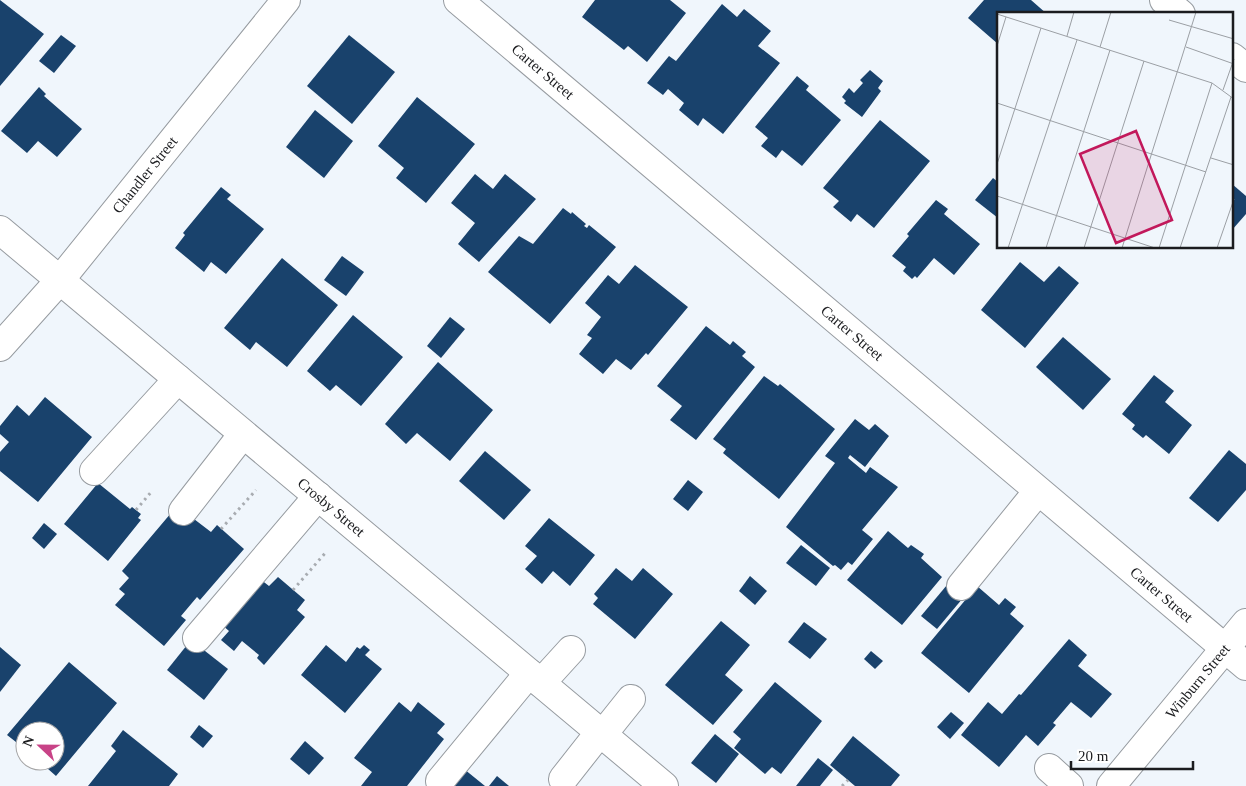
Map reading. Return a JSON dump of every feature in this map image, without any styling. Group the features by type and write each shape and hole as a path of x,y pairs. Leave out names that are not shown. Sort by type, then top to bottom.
{"street":[{"name":"Chandler Street","path":"0,347 60,280 286,0"},
{"name":"Carter Street","path":"458,0 1246,666"},
{"path":"1164,0 1179,12"},
{"path":"1234,58 1246,68"},
{"name":"Crosby Street","path":"0,230 664,786"},
{"path":"94,471 178,379"},
{"path":"183,511 243,434"},
{"path":"961,586 1038,491"},
{"path":"198,638 318,496"},
{"name":"Winburn Street","path":"1112,786 1246,624"},
{"path":"440,782 535,678 571,650"},
{"path":"563,779 631,699"},
{"path":"1049,768 1069,786"}],"path":[{"path":"221,529 280,464"},
{"path":"293,590 351,525"},
{"path":"842,786 848,780"}],"building":[{"path":"0,0 44,34 0,86"},
{"path":"595,0 670,0 686,13 647,62 628,46 624,50 582,17"},
{"path":"984,0 1031,0 1045,12 997,12 997,43 968,18"},
{"path":"722,4 737,17 744,9 771,31 758,46 780,63 723,134 703,118 698,126 679,110 684,103 668,89 663,95 647,83 669,56 676,61"},
{"path":"61,35 76,46 54,73 39,61"},
{"path":"349,35 395,72 352,124 307,86"},
{"path":"870,70 883,81 878,88 881,91 862,117 844,103 846,101 842,97 849,88 854,93 863,83 860,80"},
{"path":"797,76 809,86 806,90 841,120 802,166 782,150 776,158 761,146 768,138 755,127"},
{"path":"39,87 46,94 44,96 82,129 57,157 38,141 27,153 1,131"},
{"path":"417,97 475,144 426,203 396,178 404,168 378,146"},
{"path":"315,110 353,141 324,178 286,147"},
{"path":"880,120 930,161 874,228 857,214 851,222 833,207 839,201 823,188"},
{"path":"475,174 493,189 505,174 536,199 479,262 458,244 475,223 451,203"},
{"path":"993,178 997,181 997,217 975,200"},
{"path":"1234,186 1246,196 1246,214 1234,228"},
{"path":"221,187 231,195 227,199 264,229 226,274 211,262 204,272 175,248 185,235 183,233"},
{"path":"936,200 948,209 944,214 980,244 954,275 934,258 917,278 915,276 912,279 903,271 906,267 892,256 909,236 907,234"},
{"path":"563,208 571,214 572,212 586,224 584,226 587,228 589,225 616,247 550,324 488,272 519,236 533,244"},
{"path":"342,256 364,272 346,296 324,280"},
{"path":"282,258 338,305 287,367 256,342 250,350 224,328"},
{"path":"1020,262 1044,282 1059,266 1079,283 1025,348 981,310"},
{"path":"635,265 688,307 648,355 646,353 631,370 616,359 603,374 579,354 592,338 587,335 601,317 585,303 608,275 619,284"},
{"path":"353,315 403,357 361,406 336,385 330,391 307,371"},
{"path":"450,317 465,329 441,358 427,346"},
{"path":"706,326 730,345 733,341 746,352 742,356 755,367 696,440 670,420 682,406 657,386"},
{"path":"1063,337 1111,379 1083,410 1036,367"},
{"path":"438,362 493,410 450,461 417,433 406,444 385,424"},
{"path":"1154,375 1174,391 1165,402 1192,425 1169,454 1146,435 1143,438 1132,429 1135,425 1122,414"},
{"path":"764,376 778,386 780,384 835,429 779,499 723,453 726,449 713,439"},
{"path":"45,397 92,437 38,502 0,471 0,452 9,442 0,434 0,426 17,405 29,416"},
{"path":"855,419 869,430 875,424 889,436 865,467 850,455 848,458 866,473 870,467 898,487 862,530 873,539 852,565 848,562 841,570 835,565 833,566 786,527 835,463 825,456"},
{"path":"1229,450 1246,464 1246,490 1218,522 1189,498"},
{"path":"485,451 531,490 504,520 459,481"},
{"path":"688,480 703,492 688,511 673,499"},
{"path":"98,483 130,509 132,507 141,514 138,518 141,520 108,561 64,524"},
{"path":"177,506 211,532 217,525 244,549 200,600 197,597 181,616 186,620 164,646 115,605 125,594 119,589 129,578 122,571"},
{"path":"549,518 595,555 570,586 553,571 542,584 525,569 537,556 525,546"},
{"path":"44,523 57,534 44,549 32,538"},
{"path":"888,531 908,548 911,545 924,554 921,558 942,577 902,625 847,580"},
{"path":"801,545 830,568 816,586 786,563"},
{"path":"616,568 632,581 643,568 673,594 635,639 593,604 598,598 594,594"},
{"path":"750,576 767,591 755,605 739,591"},
{"path":"278,577 305,600 297,610 305,617 264,665 257,658 259,655 242,641 234,651 221,640 229,631 221,624 260,579 269,586"},
{"path":"952,579 968,592 937,629 921,616"},
{"path":"977,586 999,605 1005,598 1016,607 1010,614 1024,626 969,693 921,653"},
{"path":"721,621 750,645 725,675 743,690 713,725 665,685"},
{"path":"804,622 827,639 810,659 788,642"},
{"path":"1069,639 1087,655 1078,666 1112,694 1091,718 1071,702 1053,723 1056,725 1038,746 1026,735 999,767 961,735 988,702 1002,714 1019,694 1021,695"},
{"path":"191,640 228,669 204,700 167,670"},
{"path":"326,645 346,662 357,647 360,649 364,645 370,650 365,655 382,669 345,713 301,675"},
{"path":"0,647 21,665 0,692"},
{"path":"871,651 883,661 875,669 864,659"},
{"path":"69,662 117,703 65,765 65,721 19,721"},
{"path":"775,682 822,721 781,774 772,767 765,774 734,748 741,739 733,732"},
{"path":"399,702 411,712 418,702 445,724 437,733 444,739 407,786 361,786 372,772 354,758"},
{"path":"951,712 964,723 950,739 937,727"},
{"path":"199,725 213,736 203,748 190,737"},
{"path":"15,726 15,741 7,735"},
{"path":"123,730 178,774 169,786 88,786 116,751 111,746"},
{"path":"715,734 739,754 716,783 691,763"},
{"path":"853,736 900,775 891,786 855,786 830,765"},
{"path":"305,741 324,758 309,775 290,759"},
{"path":"818,758 833,770 820,786 796,786"},
{"path":"464,769 485,786 450,786"},
{"path":"50,771 60,771 56,776"},
{"path":"497,776 509,786 489,786"}]}
